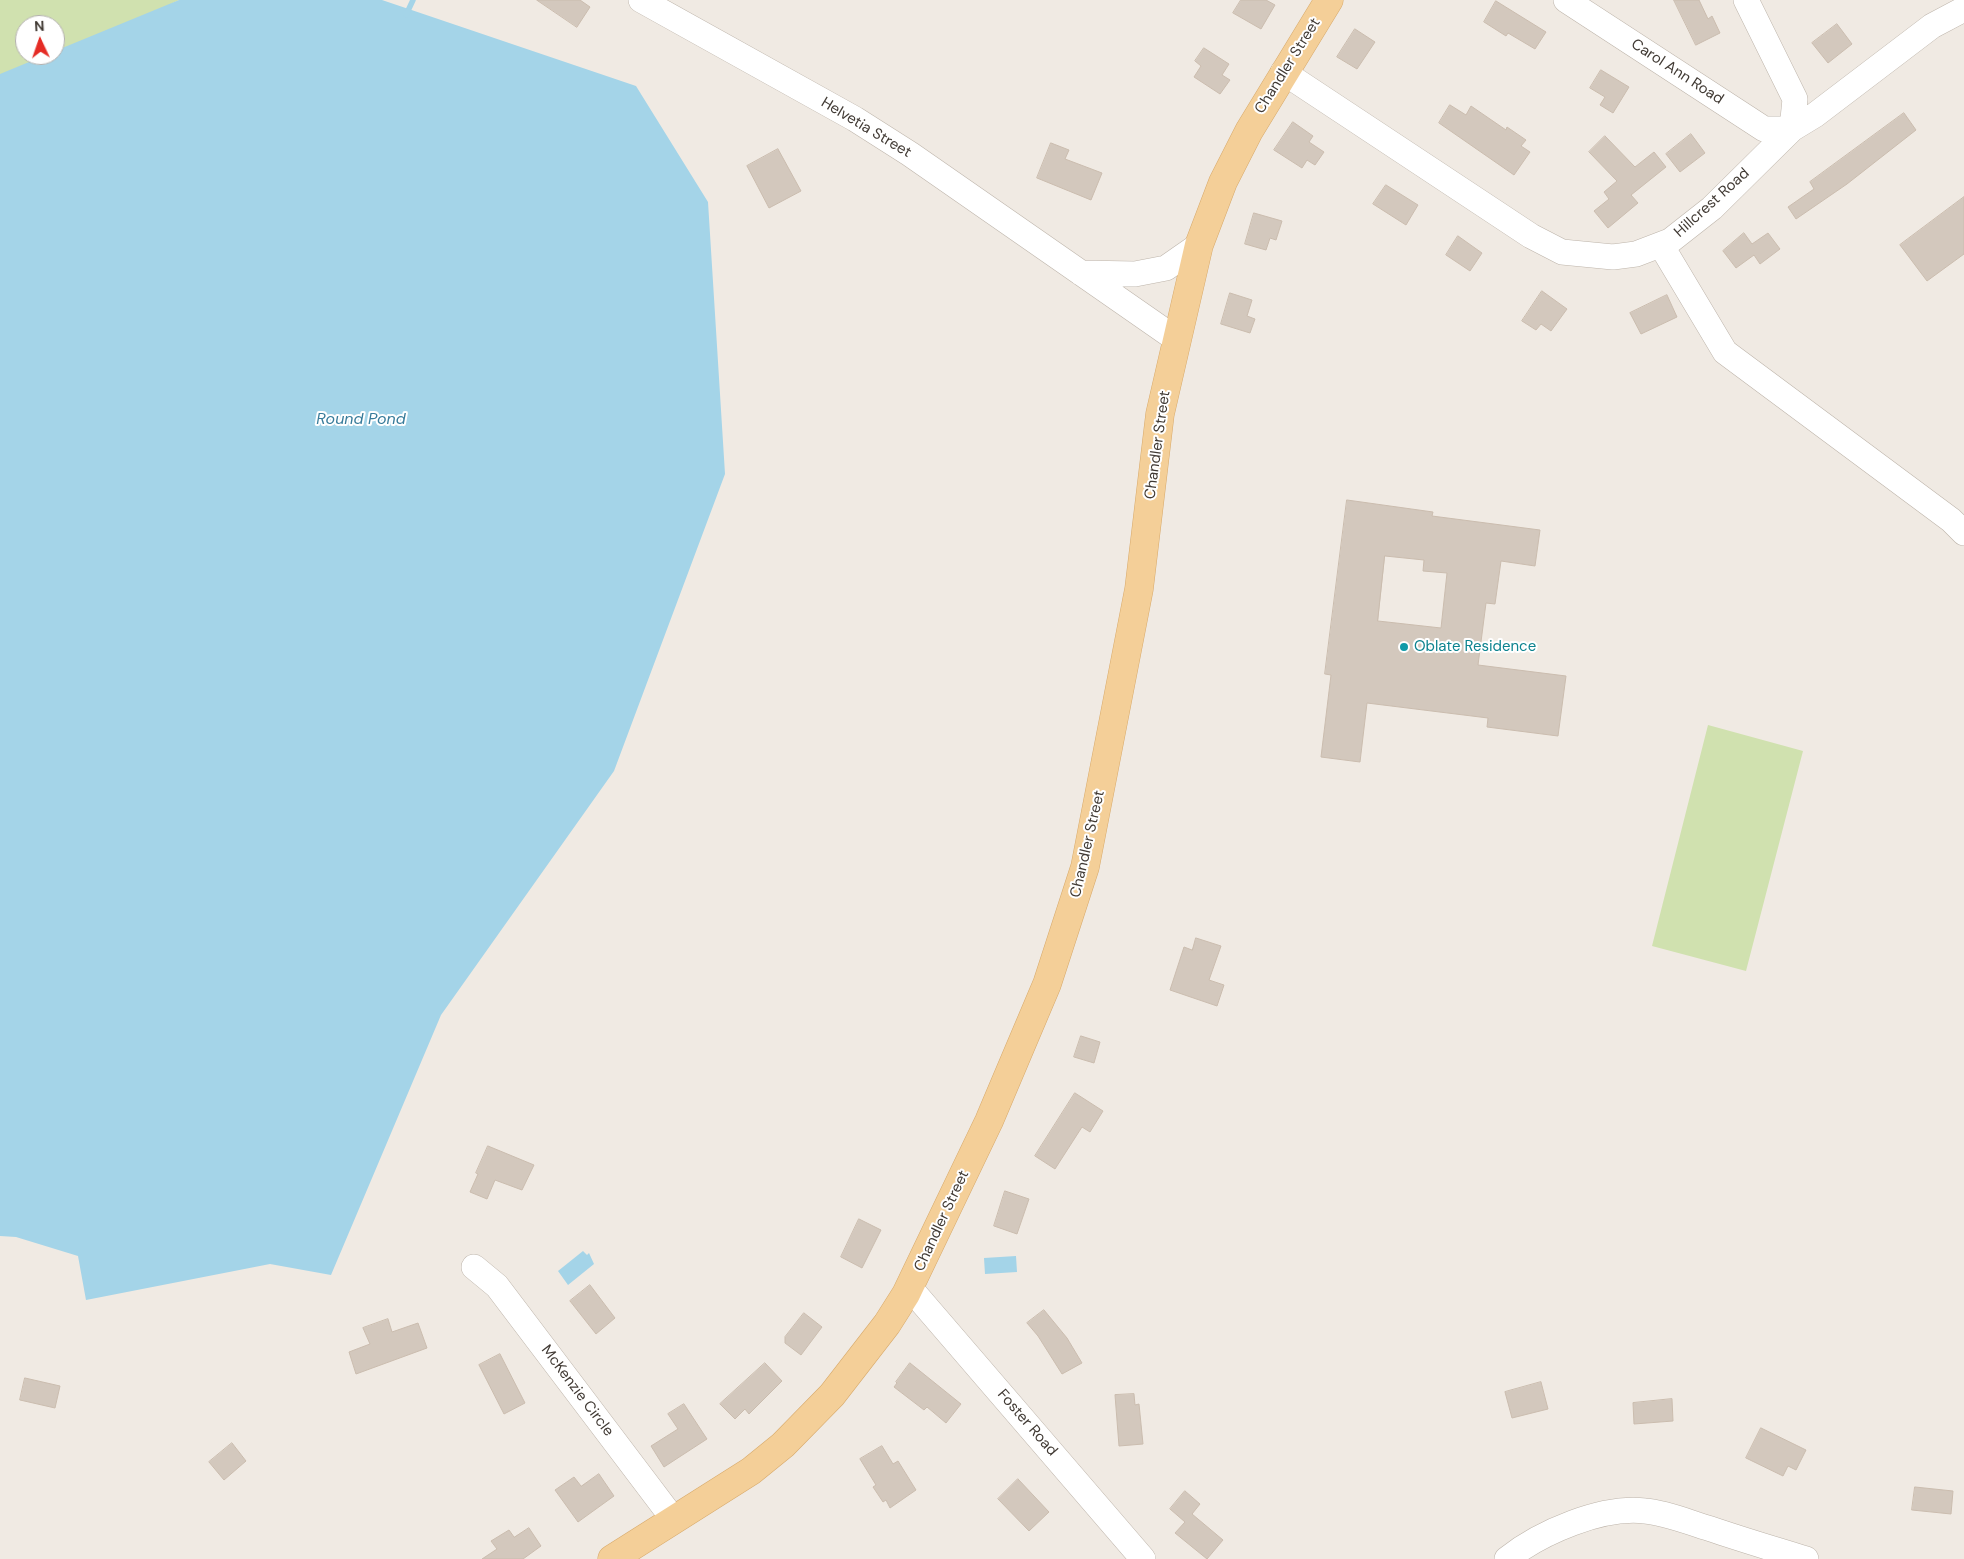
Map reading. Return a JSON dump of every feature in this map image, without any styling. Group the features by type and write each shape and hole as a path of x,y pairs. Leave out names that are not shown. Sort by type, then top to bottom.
{"main road":[{"name":"Chandler Street","path":"612,1559 751,1471 807,1422 858,1364 910,1288 989,1121 1063,939 1085,867 1138,598 1160,414 1199,245 1222,182 1263,104 1329,0"}],"street":[{"name":"Helvetia Street","path":"641,0 863,124 960,187 1176,339"},
{"name":"Carol Ann Road","path":"1566,0 1764,129 1792,129"},
{"path":"1746,0 1795,99 1792,129"},
{"name":"Hillcrest Road","path":"1283,72 1531,236 1562,252 1613,257 1636,254 1661,245 1689,227 1712,208 1792,129 1815,115 1932,26 1964,9"},
{"path":"1080,273 1134,274 1166,268 1199,245"},
{"path":"1661,245 1725,352 1960,521"},
{"name":"McKenzie Circle","path":"474,1268 497,1286 674,1520"},
{"name":"Foster Road","path":"910,1288 1143,1559"},
{"path":"1507,1559 1543,1536 1574,1523 1608,1513 1645,1511 1674,1517 1806,1559"}],"green space":[{"path":"0,0 179,0 65,56 65,15 15,15 15,65 47,65 0,88"},
{"path":"1708,725 1803,751 1746,971 1652,946"}],"water":[{"name":"Round Pond","path":"179,0 382,0 636,86 708,202 725,474 614,771 441,1015 331,1275 270,1264 86,1300 78,1256 16,1237 0,1236 0,74 22,65 65,65 65,47"},
{"path":"583,1251 587,1255 589,1253 594,1264 568,1285 558,1271"},
{"path":"1016,1256 1017,1272 985,1274 984,1258"}],"building":[{"path":"537,0 580,0 590,7 577,27"},
{"path":"1241,0 1266,0 1275,5 1261,29 1233,13"},
{"path":"1674,0 1699,0 1708,19 1712,16 1720,33 1696,45"},
{"path":"1496,1 1546,32 1535,49 1508,33 1506,36 1484,22"},
{"path":"1837,24 1852,44 1828,63 1812,43"},
{"path":"1355,29 1375,42 1357,69 1337,57"},
{"path":"1204,48 1229,64 1222,75 1230,80 1220,94 1194,77 1201,66 1195,61"},
{"path":"1601,70 1629,87 1613,113 1600,105 1605,97 1590,88"},
{"path":"1450,105 1466,115 1471,106 1506,130 1507,127 1526,140 1521,146 1530,152 1514,175 1439,123"},
{"path":"1904,113 1916,130 1847,184 1796,219 1788,207 1814,189 1810,182"},
{"path":"1293,122 1313,136 1309,142 1324,152 1315,165 1307,160 1302,168 1274,150"},
{"path":"1691,134 1705,153 1680,172 1666,154"},
{"path":"1605,136 1635,167 1654,152 1666,167 1631,195 1638,203 1608,228 1594,211 1609,199 1604,192 1617,181 1589,152"},
{"path":"1051,143 1069,150 1065,159 1102,173 1091,200 1037,178"},
{"path":"778,149 801,191 769,208 747,166"},
{"path":"1386,185 1418,205 1406,225 1373,204"},
{"path":"1964,197 1964,254 1927,281 1900,245"},
{"path":"1254,213 1282,221 1276,240 1270,238 1266,250 1245,244"},
{"path":"1744,233 1752,244 1768,233 1780,249 1760,264 1754,255 1736,268 1723,251"},
{"path":"1458,236 1482,253 1470,271 1446,255"},
{"path":"1542,291 1567,309 1551,331 1541,324 1536,330 1522,321"},
{"path":"1230,293 1252,300 1247,316 1255,319 1250,333 1221,324"},
{"path":"1667,295 1677,317 1641,334 1630,313"},
{"name":"Oblate Residence","path":"1347,500 1433,512 1432,516 1540,530 1535,566 1501,561 1495,604 1486,603 1478,665 1566,676 1558,736 1487,727 1488,718 1367,703 1360,762 1321,757 1331,675 1325,674","holes":["1385,556 1424,560 1423,571 1447,573 1441,628 1378,621"]},
{"path":"1196,938 1221,946 1209,980 1224,985 1217,1006 1170,990 1184,947 1192,950"},
{"path":"1081,1036 1100,1042 1094,1063 1074,1057"},
{"path":"1075,1093 1103,1111 1090,1132 1082,1127 1055,1169 1035,1156"},
{"path":"488,1146 534,1165 522,1190 495,1180 487,1199 470,1192"},
{"path":"1005,1191 1029,1199 1017,1234 994,1226"},
{"path":"859,1219 881,1230 862,1268 841,1257"},
{"path":"590,1285 615,1318 596,1334 570,1301"},
{"path":"1044,1310 1067,1338 1082,1363 1062,1374 1038,1336 1027,1323"},
{"path":"804,1313 822,1327 801,1355 785,1343 785,1337"},
{"path":"388,1319 392,1332 418,1323 427,1348 356,1374 349,1352 370,1344 363,1328"},
{"path":"500,1354 525,1403 504,1414 479,1365"},
{"path":"765,1363 782,1381 749,1414 745,1409 735,1419 720,1404"},
{"path":"910,1363 961,1404 946,1423 927,1407 924,1410 894,1387"},
{"path":"25,1378 60,1386 55,1408 20,1400"},
{"path":"1541,1382 1548,1409 1512,1418 1505,1392"},
{"path":"1134,1394 1135,1405 1139,1404 1143,1444 1119,1446 1115,1395"},
{"path":"1672,1399 1673,1421 1634,1424 1633,1403"},
{"path":"684,1404 707,1439 664,1467 651,1446 678,1429 668,1414"},
{"path":"1761,1428 1806,1450 1796,1470 1788,1466 1783,1476 1746,1458"},
{"path":"232,1443 246,1461 224,1480 209,1462"},
{"path":"882,1446 893,1464 898,1461 916,1490 890,1508 886,1500 883,1502 873,1487 876,1485 860,1459"},
{"path":"599,1474 614,1496 578,1522 555,1490 574,1477 581,1486"},
{"path":"1018,1479 1049,1512 1029,1531 998,1499"},
{"path":"1915,1487 1953,1491 1951,1514 1912,1510"},
{"path":"1185,1491 1200,1504 1192,1514 1223,1540 1207,1559 1175,1533 1185,1522 1170,1509"},
{"path":"529,1528 541,1546 523,1559 482,1559 497,1549 491,1541 509,1530 514,1537"}],"waterway":[{"path":"406,15 413,0"}],"place":[{"name":"Oblate Residence","path":"1404,647"}]}
